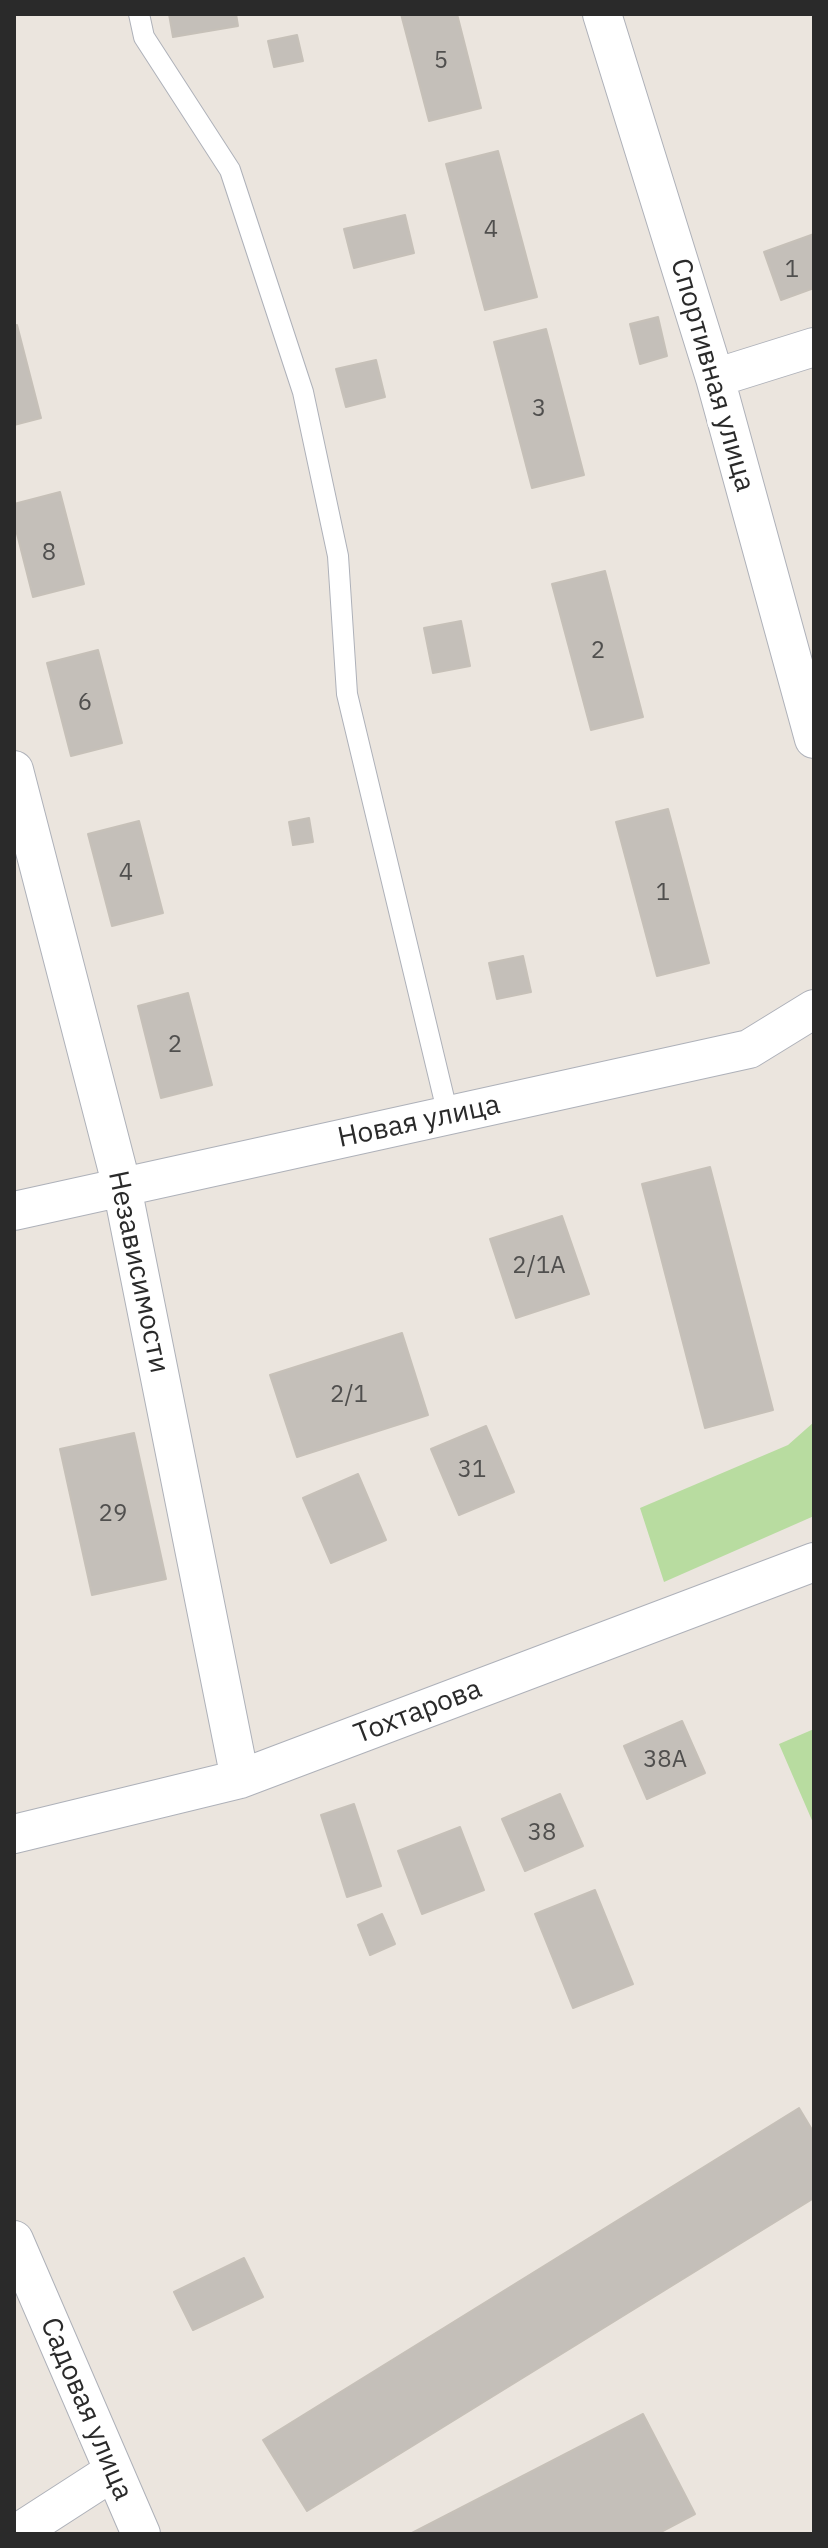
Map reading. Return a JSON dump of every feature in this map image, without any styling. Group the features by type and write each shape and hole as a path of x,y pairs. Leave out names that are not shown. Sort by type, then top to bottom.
{"street":[{"name":"Спортивная улица","path":"602,14 715,378 814,739"},
{"path":"715,378 814,347"},
{"name":"Независимости","path":"14,770 122,1187 240,1779"},
{"name":"Новая улица","path":"14,1211 749,1049 814,1009"},
{"name":"Тохтарова","path":"14,1834 240,1779 814,1562"},
{"name":"Садовая улица","path":"14,2240 141,2534"},
{"path":"16,2534 112,2472"}],"lane":[{"path":"139,14 144,37 230,170 303,392 338,556 347,694 448,1115"}],"green space":[{"path":"814,1422 814,1516 664,1582 640,1508 788,1445"},
{"path":"814,1729 814,1825 779,1744"}],"building":[{"path":"169,14 236,14 238,26 173,37"},
{"path":"401,14 457,14 481,108 429,121"},
{"path":"297,35 303,61 274,67 268,41"},
{"path":"498,151 537,297 485,310 446,164"},
{"path":"405,215 414,253 354,268 344,229"},
{"path":"814,234 814,288 781,300 764,252"},
{"path":"658,317 667,356 640,364 630,324"},
{"path":"17,325 41,418 14,425 14,326"},
{"path":"546,329 584,475 532,488 494,342"},
{"path":"376,360 385,397 346,407 336,369"},
{"path":"60,492 84,584 33,597 14,522 14,504"},
{"path":"605,571 643,717 591,730 552,584"},
{"path":"461,621 470,666 433,673 424,628"},
{"path":"98,650 122,743 71,756 47,663"},
{"path":"668,809 709,963 657,976 616,822"},
{"path":"309,818 313,842 293,845 289,822"},
{"path":"139,821 163,913 112,926 88,834"},
{"path":"523,956 531,992 497,999 489,963"},
{"path":"188,993 212,1085 161,1098 138,1006"},
{"path":"710,1167 773,1410 705,1428 642,1184"},
{"path":"562,1216 589,1294 516,1318 490,1239"},
{"path":"402,1333 428,1415 297,1457 270,1375"},
{"path":"486,1426 514,1492 459,1515 431,1449"},
{"path":"134,1433 166,1579 92,1595 60,1449"},
{"path":"358,1474 386,1540 331,1563 303,1498"},
{"path":"682,1721 705,1773 647,1799 624,1746"},
{"path":"560,1794 583,1846 525,1871 502,1819"},
{"path":"354,1804 381,1886 347,1897 321,1815"},
{"path":"460,1827 484,1890 422,1914 398,1851"},
{"path":"595,1890 633,1984 573,2008 535,1914"},
{"path":"382,1914 395,1944 370,1955 358,1925"},
{"path":"799,2108 814,2133 814,2198 307,2511 263,2440"},
{"path":"244,2258 263,2297 193,2330 174,2292"},
{"path":"643,2414 695,2514 657,2534 410,2534"}]}
